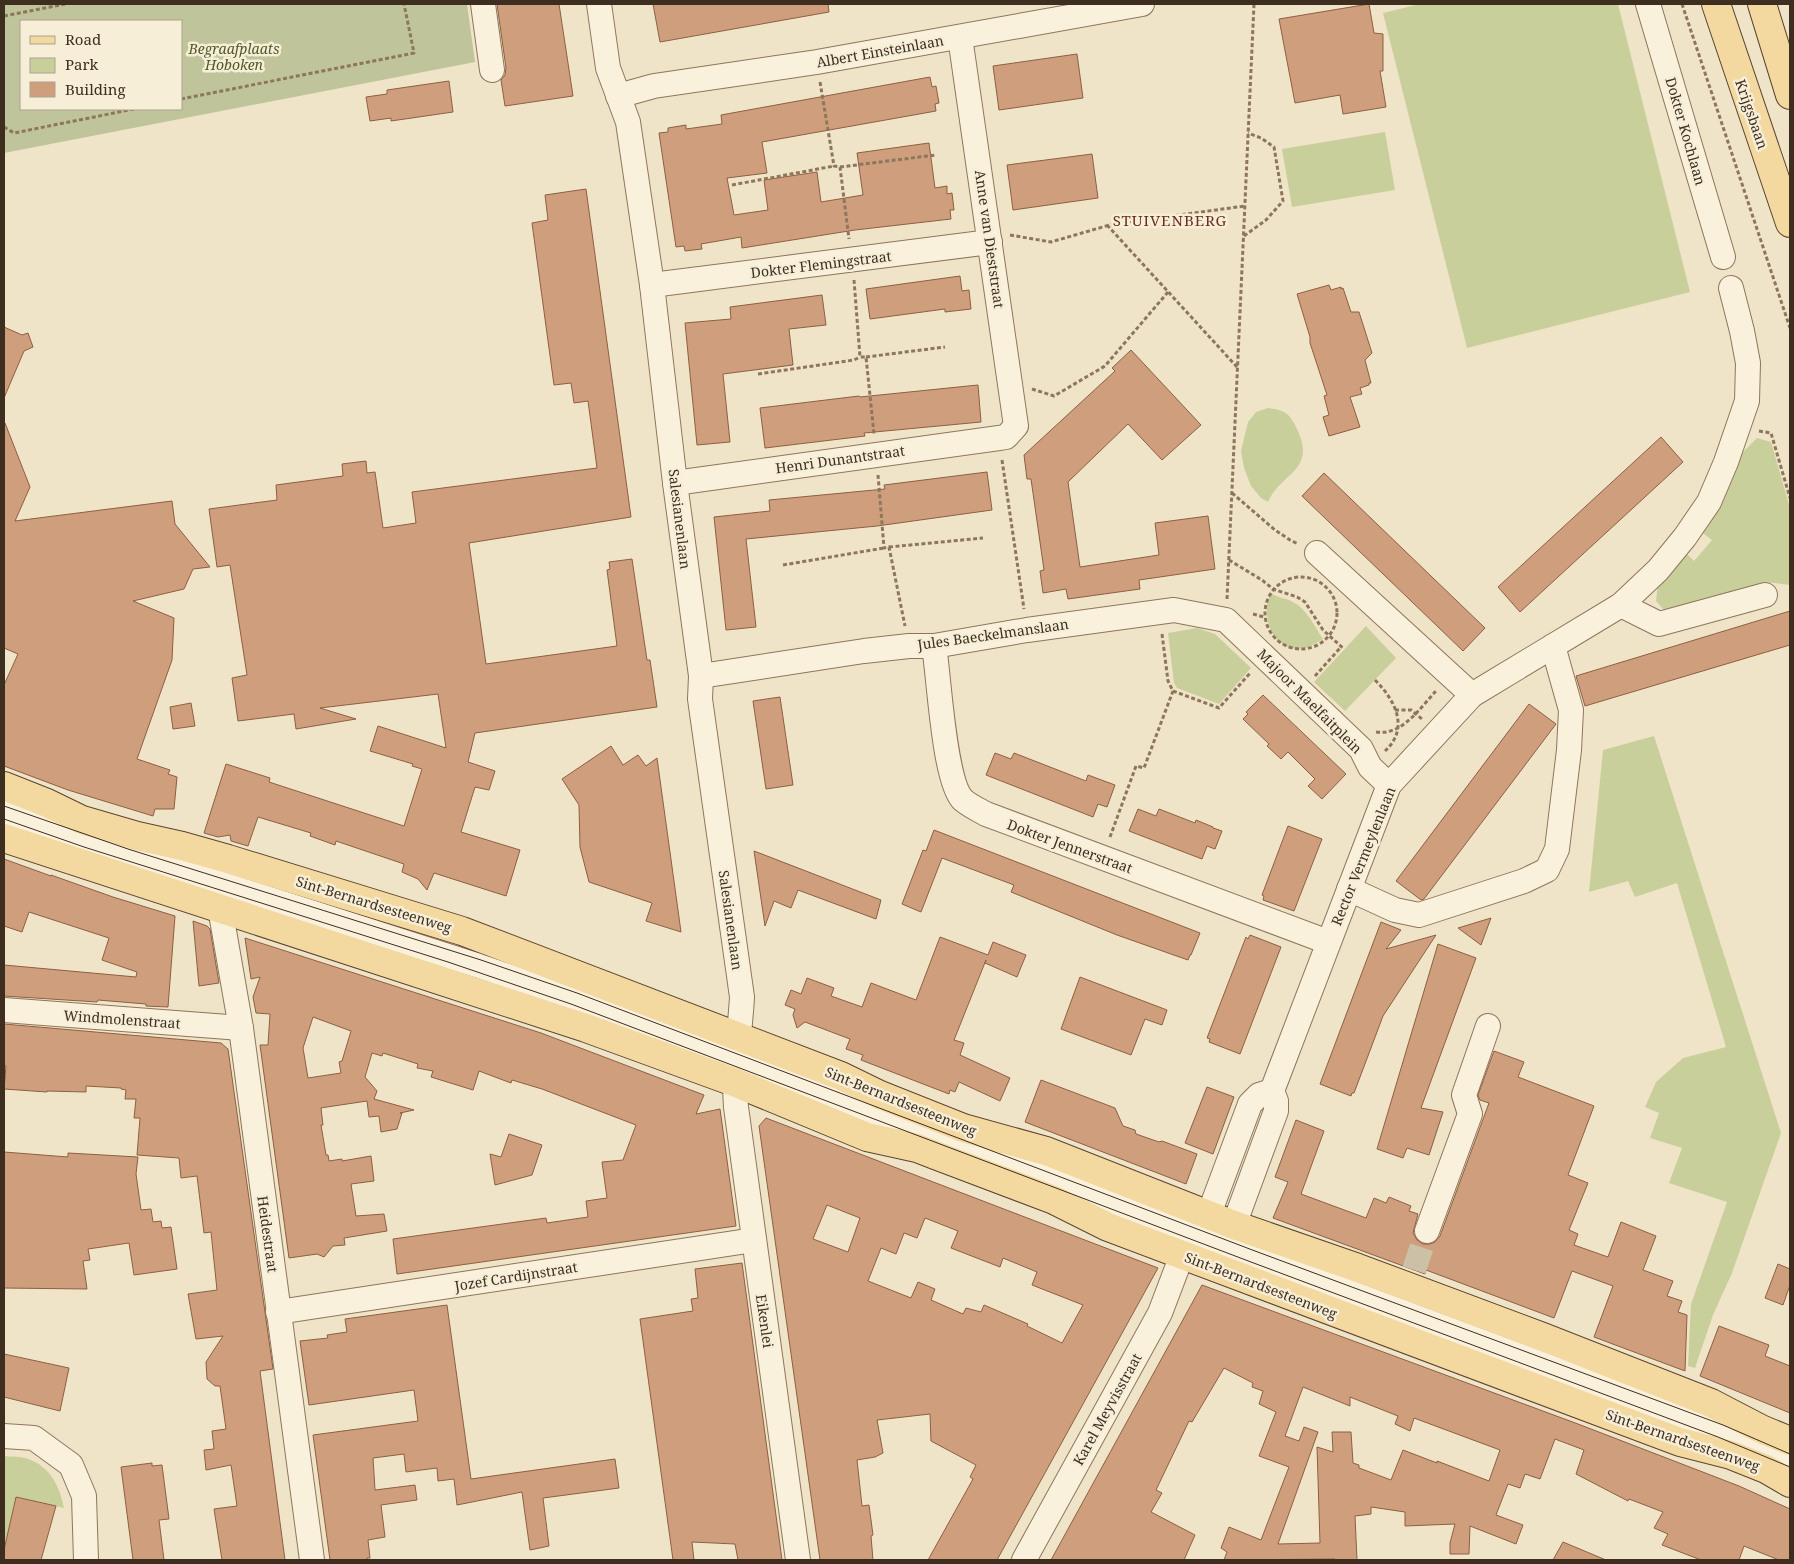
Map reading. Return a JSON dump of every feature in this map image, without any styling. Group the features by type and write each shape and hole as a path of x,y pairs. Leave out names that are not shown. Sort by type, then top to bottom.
{"main road":[{"name":"Krijgsbaan","path":"1716,4 1790,223"},
{"path":"1762,4 1790,95"},
{"name":"Sint-Bernardsesteenweg","path":"4,786 47,803 82,820 228,859 462,931 737,1059 867,1136 918,1148 1054,1200 1108,1227 1680,1442 1731,1455 1766,1468 1790,1483"},
{"name":"Sint-Bernardsesteenweg","path":"4,838 586,1028 737,1059 841,1076 880,1095 953,1124 1046,1152 1234,1225 1412,1279 1543,1337 1711,1403 1760,1429 1790,1442"}],"street":[{"path":"483,4 492,70"},
{"name":"Salesianenlaan","path":"599,4 608,68 628,122 652,285 675,483 701,676 700,699 742,997 737,1059"},
{"name":"Albert Einsteinlaan","path":"618,96 654,86 817,62 1142,4"},
{"name":"Dokter Kochlaan","path":"1648,4 1723,257"},
{"name":"Anne van Dieststraat","path":"960,37 1016,426 1002,438"},
{"name":"Dokter Flemingstraat","path":"652,285 990,242"},
{"path":"1731,288 1748,363 1748,401 1738,428"},
{"name":"Rector Vermeylenlaan","path":"1234,1225 1276,1111 1276,1101 1272,1091 1389,786 1437,733 1466,689 1553,646 1621,605 1658,570 1685,537 1709,502 1738,428"},
{"name":"Henri Dunantstraat","path":"675,483 1002,438"},
{"path":"1316,553 1466,689"},
{"path":"1621,605 1659,624 1765,595"},
{"name":"Jules Baeckelmanslaan","path":"701,676 1174,610 1226,620"},
{"name":"Majoor Maelfaitplein","path":"1226,620 1361,749 1369,764 1389,786"},
{"name":"Dokter Jennerstraat","path":"925,646 952,779 962,799 986,814 1328,942"},
{"path":"1349,889 1395,910 1419,915 1524,881 1547,870 1557,849 1569,750 1571,710 1553,646"},
{"path":"4,812 127,854 574,998 1245,1253 1459,1331 1722,1431 1790,1462"},
{"name":"Heidestraat","path":"220,908 241,1028 312,1560"},
{"name":"Windmolenstraat","path":"4,1010 241,1028"},
{"path":"1427,1231 1470,1114 1464,1095 1488,1026"},
{"name":"Eikenlei","path":"737,1059 739,1133 798,1560"},
{"path":"1209,1214 1250,1104 1259,1095 1272,1091"},
{"path":"1228,1163 1254,1171"},
{"name":"Jozef Cardijnstraat","path":"278,1312 754,1240"},
{"name":"Karel Meyvisstraat","path":"1024,1560 1160,1313 1182,1255"},
{"path":"4,1436 34,1438 71,1465 84,1496 86,1560"}],"path":[{"path":"4,16 65,4"},
{"path":"182,99 414,53 404,4"},
{"path":"1226,620 1254,4"},
{"path":"1682,4 1790,328"},
{"path":"817,62 834,166"},
{"path":"4,127 14,133 129,110"},
{"path":"1244,236 1266,220 1283,201 1274,147 1261,138 1248,133"},
{"path":"732,184 834,166 840,168 936,155"},
{"path":"840,168 852,260 860,357"},
{"path":"990,242 1009,235 1051,242 1107,225 1245,206"},
{"path":"1107,225 1238,368"},
{"path":"1028,387 1054,396 1105,366 1168,292"},
{"path":"758,374 854,360 860,357 946,347"},
{"path":"866,357 884,548"},
{"path":"1738,428 1771,433 1790,498"},
{"path":"1002,438 1027,630"},
{"path":"1232,493 1290,540 1316,553"},
{"path":"783,565 889,547 983,538"},
{"path":"889,547 925,646"},
{"path":"1229,560 1273,589 1306,602 1315,619 1329,636 1343,648 1309,682"},
{"path":"1299,576 1316,580 1323,584 1334,598 1336,607 1335,624 1329,636 1319,645 1302,650 1285,646 1278,642 1267,628 1264,619 1266,602 1273,589 1282,582 1299,576"},
{"path":"1158,612 1168,681 1173,691 1219,708 1264,656"},
{"path":"1369,764 1389,748 1396,739 1399,728 1395,710 1385,690 1375,680"},
{"path":"1374,731 1381,732 1399,728 1436,691 1445,699 1466,689"},
{"path":"1102,858 1136,766 1144,768 1173,691"},
{"path":"1395,710 1411,710 1437,733"}],"green space":[{"name":"Begraafplaats Hoboken","path":"4,4 467,4 475,62 4,153"},
{"path":"1420,4 1618,4 1690,292 1467,348 1383,13"},
{"path":"1385,132 1395,190 1292,207 1282,149"},
{"path":"1268,408 1282,411 1292,419 1302,443 1303,454 1295,470 1274,492 1268,502 1261,498 1251,486 1244,468 1241,451 1248,422 1256,412"},
{"path":"1757,438 1771,442 1790,508 1790,585 1765,582 1664,610 1656,601 1658,584 1685,552 1694,561 1712,540 1700,531 1743,452"},
{"path":"1271,593 1293,602 1303,609 1323,639 1312,646 1294,649 1285,646 1277,640 1268,623 1268,603"},
{"path":"1366,626 1396,658 1345,711 1314,682"},
{"path":"1197,628 1215,634 1251,668 1219,704 1177,688 1174,683 1168,633"},
{"path":"1654,736 1781,1133 1732,1273 1713,1315 1695,1368 1688,1366 1691,1304 1727,1202 1669,1183 1682,1148 1650,1138 1659,1113 1645,1107 1656,1082 1683,1058 1726,1047 1677,883 1635,897 1628,881 1589,892 1603,750"},
{"path":"4,1456 25,1458 36,1462 48,1472 57,1485 64,1508 16,1497 4,1551"}],"building":[{"path":"497,4 559,4 573,96 505,106 501,80 505,75 506,68"},
{"path":"653,4 828,4 829,12 660,42"},
{"path":"1369,4 1374,33 1383,34 1383,71 1380,71 1386,107 1343,114 1340,95 1295,103 1279,19"},
{"path":"1077,54 1083,98 999,110 993,66"},
{"path":"930,77 932,87 936,86 939,103 935,104 936,111 762,142 767,173 727,178 734,215 768,210 764,180 817,172 821,202 863,195 857,153 929,143 935,188 947,186 947,194 952,193 954,210 950,210 951,219 855,230 742,248 741,237 701,244 702,249 685,251 684,246 676,247 659,133 668,132 668,128 686,125 686,129 722,124 721,115"},
{"path":"449,81 453,112 391,121 391,118 370,121 366,97 387,94 387,90"},
{"path":"1092,154 1098,198 1013,210 1007,165"},
{"path":"586,189 631,517 469,543 486,664 617,646 607,570 610,569 609,562 632,559 647,660 650,660 657,707 475,733 468,762 495,771 489,790 475,787 461,832 520,850 506,896 434,873 427,890 418,879 402,872 404,864 336,841 335,845 310,836 311,833 258,817 248,846 231,841 230,835 218,837 204,833 226,764 270,778 269,782 404,826 422,769 412,766 413,764 370,751 378,726 446,748 438,694 320,708 356,719 296,729 294,714 238,721 232,678 247,675 230,565 217,567 209,509 277,500 276,485 343,476 342,464 366,461 367,473 375,472 383,528 416,523 412,492 597,468 588,401 574,403 571,383 554,385 532,223 548,220 545,195"},
{"path":"960,276 962,291 969,290 971,309 945,312 945,309 870,319 866,289"},
{"path":"1329,285 1331,290 1343,288 1351,312 1359,312 1372,353 1365,360 1371,383 1360,388 1362,394 1350,397 1360,427 1329,436 1323,417 1329,415 1324,396 1327,395 1297,294"},
{"path":"822,295 826,325 789,329 793,365 723,374 730,442 697,445 685,323 731,319 730,307"},
{"path":"4,327 22,335 28,333 33,347 24,351 4,398"},
{"path":"1131,350 1201,425 1162,460 1128,424 1068,482 1080,567 1159,555 1155,523 1208,516 1215,569 1139,580 1140,589 1068,599 1066,589 1043,593 1040,571 1044,570 1031,479 1027,479 1024,455 1115,371 1112,368"},
{"path":"978,385 981,422 864,433 865,436 765,448 760,408 859,396"},
{"path":"4,423 30,487 15,521 172,501 175,524 210,567 193,569 184,589 133,601 174,618 172,660 137,759 170,770 168,774 177,777 174,809 155,809 153,816 68,790 4,766 4,685 18,654 4,648"},
{"path":"1661,437 1683,462 1520,612 1498,587"},
{"path":"987,472 992,510 877,526 746,539 756,627 726,630 714,517 770,511 769,500 885,489 884,485"},
{"path":"1324,473 1485,628 1463,651 1302,496"},
{"path":"1790,611 1790,645 1585,706 1576,676"},
{"path":"1263,695 1346,774 1322,799 1308,786 1315,779 1288,752 1281,759 1267,746 1269,744 1243,719 1248,714 1246,712"},
{"path":"780,697 793,785 766,789 753,701"},
{"path":"191,703 195,726 173,729 170,707"},
{"path":"1529,704 1556,724 1424,899 1421,900 1396,881"},
{"path":"611,746 623,765 638,755 646,766 657,758 681,932 646,921 652,903 589,882 580,847 579,805 562,779"},
{"path":"995,753 1011,759 1014,753 1086,781 1088,775 1115,785 1107,807 1098,804 1093,817 986,775"},
{"path":"1138,809 1156,816 1159,809 1195,823 1196,820 1222,831 1215,849 1207,846 1202,859 1129,831"},
{"path":"1288,826 1322,839 1294,911 1263,900 1264,896 1262,895"},
{"path":"934,830 1200,933 1191,955 1188,960 1117,935 1011,892 1014,885 942,858 921,912 902,904 923,850 926,851"},
{"path":"754,851 881,900 876,919 798,890 791,908 774,901 765,926"},
{"path":"4,859 113,897 175,916 168,1007 98,1000 97,1002 4,996 4,965 136,977 137,972 102,960 109,938 29,912 22,932 4,926"},
{"path":"1491,918 1481,945 1458,928"},
{"path":"193,921 210,929 219,983 199,986"},
{"path":"1381,922 1401,930 1386,949 1436,935 1383,1016 1354,1093 1351,1096 1320,1084"},
{"path":"1250,935 1281,947 1240,1054 1209,1042 1210,1039 1207,1038 1246,937 1248,939"},
{"path":"940,937 988,955 993,942 1026,955 1017,977 985,963 986,960 954,1040 964,1043 960,1055 1010,1078 1000,1101 959,1082 955,1092 950,1090 949,1094 861,1060 863,1055 846,1049 850,1039 805,1022 797,1028 793,1015 795,1009 785,1005 791,990 801,994 807,978 834,988 831,996 862,1007 871,983 916,1000"},
{"path":"245,938 541,1033 704,1095 696,1114 720,1109 736,1226 397,1274 393,1239 546,1218 547,1223 588,1217 586,1201 607,1198 602,1162 623,1160 636,1125 542,1089 512,1080 511,1083 479,1071 473,1090 431,1077 433,1071 417,1068 418,1064 383,1053 382,1056 372,1053 365,1077 377,1091 374,1099 414,1110 400,1113 402,1113 397,1129 381,1132 379,1116 369,1117 367,1101 327,1107 321,1108 323,1125 321,1125 326,1155 328,1155 329,1161 342,1159 342,1161 371,1156 374,1181 351,1184 356,1216 384,1214 387,1231 344,1238 345,1245 333,1246 324,1257 317,1254 289,1258 260,1045 268,1045 270,1014 256,1013 253,997 260,977 251,979","holes":["313,1017 351,1031 342,1061 339,1062 341,1073 308,1078 303,1048"]},
{"path":"1438,944 1476,958 1421,1108 1443,1112 1429,1155 1407,1148 1403,1158 1377,1149"},
{"path":"1080,977 1167,1010 1162,1025 1145,1019 1131,1055 1061,1029"},
{"path":"4,1024 221,1043 228,1049 273,1369 260,1371 285,1560 222,1560 214,1509 237,1506 231,1465 206,1470 204,1450 214,1449 212,1431 226,1429 220,1386 215,1386 207,1379 206,1362 223,1336 196,1339 188,1294 217,1290 211,1232 204,1233 197,1176 181,1178 179,1158 137,1155 140,1118 134,1118 136,1099 125,1099 126,1090 86,1086 86,1092 4,1089 6,1066 4,1066"},
{"path":"1494,1051 1524,1062 1518,1077 1594,1106 1568,1175 1588,1183 1569,1230 1578,1234 1574,1245 1608,1257 1621,1222 1656,1236 1643,1270 1673,1281 1667,1296 1682,1301 1678,1312 1687,1315 1685,1371 1594,1337 1613,1286 1572,1271 1554,1318 1426,1270 1425,1274 1273,1218 1288,1182 1275,1177 1296,1120 1324,1131 1301,1194 1366,1218 1374,1198 1386,1203 1389,1197 1411,1206 1409,1211 1418,1214 1413,1233 1417,1240 1423,1244 1435,1242 1440,1236 1489,1103 1480,1100 1478,1095"},
{"path":"1041,1080 1115,1108 1123,1126 1135,1130 1136,1134 1197,1154 1186,1184 1025,1122"},
{"path":"1207,1087 1234,1097 1213,1154 1185,1143"},
{"path":"766,1118 1158,1268 997,1560 928,1560 973,1479 970,1477 976,1465 931,1441 930,1414 877,1420 883,1453 875,1457 857,1460 862,1506 869,1505 873,1535 871,1536 873,1560 820,1560 759,1126","holes":["827,1205 860,1218 848,1252 813,1239","925,1218 958,1231 951,1248 1000,1267 1003,1258 1037,1272 1032,1285 1083,1305 1062,1343 1027,1326 1028,1324 984,1305 981,1312 966,1308 963,1314 931,1300 935,1289 918,1282 911,1298 868,1281 881,1248 896,1254 904,1233 917,1238"]},
{"path":"509,1134 542,1145 532,1175 495,1185 490,1154 501,1157"},
{"path":"4,1152 68,1157 68,1153 138,1157 136,1174 141,1210 151,1209 153,1222 161,1221 162,1228 171,1227 177,1269 134,1275 129,1243 88,1249 90,1260 83,1261 87,1289 4,1288"},
{"path":"742,1263 782,1560 738,1560 735,1544 692,1542 694,1560 673,1560 640,1319 693,1311 691,1299 698,1298 695,1269"},
{"path":"1778,1264 1790,1269 1790,1285 1783,1305 1765,1298"},
{"path":"1202,1285 1578,1424 1739,1486 1790,1509 1790,1560 1779,1560 1744,1546 1739,1560 1701,1560 1662,1545 1668,1534 1654,1528 1663,1512 1629,1499 1628,1501 1576,1474 1584,1450 1555,1439 1540,1479 1525,1474 1520,1488 1508,1484 1496,1515 1523,1525 1516,1544 1470,1526 1469,1554 1450,1554 1450,1543 1455,1524 1405,1526 1405,1512 1371,1507 1371,1514 1355,1516 1357,1560 1224,1560 1227,1552 1221,1548 1229,1527 1261,1540 1289,1467 1259,1456 1276,1412 1259,1404 1263,1391 1252,1387 1253,1383 1224,1368 1192,1422 1189,1421 1156,1490 1162,1493 1151,1512 1195,1535 1184,1560 1051,1560","holes":["1303,1387 1350,1406 1350,1397 1398,1416 1395,1424 1410,1431 1414,1418 1500,1450 1489,1481 1403,1450 1391,1480 1359,1468 1359,1465 1353,1463 1351,1432 1332,1432 1333,1452 1317,1447 1320,1543 1278,1544 1318,1432 1304,1427 1299,1441 1285,1436"]},
{"path":"447,1305 471,1479 615,1459 619,1488 543,1498 549,1546 530,1550 522,1492 457,1505 454,1479 438,1481 437,1468 406,1472 404,1454 373,1458 375,1490 415,1485 417,1500 381,1505 385,1537 368,1540 370,1558 367,1558 367,1560 330,1560 313,1435 418,1421 414,1390 309,1405 300,1341 328,1338 327,1335 347,1332 345,1319"},
{"path":"1719,1326 1769,1345 1765,1356 1790,1366 1790,1413 1700,1376"},
{"path":"4,1354 69,1368 60,1411 4,1397"},
{"path":"152,1463 152,1466 162,1465 169,1519 159,1520 164,1560 133,1560 121,1467"},
{"path":"16,1497 56,1506 41,1560 4,1560 4,1550"},
{"path":"1563,1542 1606,1560 1553,1560"}],"tunnel":[{"path":"1414,1270 1427,1231"}],"tram line":[{"path":"4,806 128,849 481,960 577,993 1255,1251 1723,1425 1790,1454"},
{"path":"4,819 84,847 448,962 571,1004 1718,1437 1790,1467"}],"district":[{"name":"STUIVENBERG","path":"1170,220"}]}
